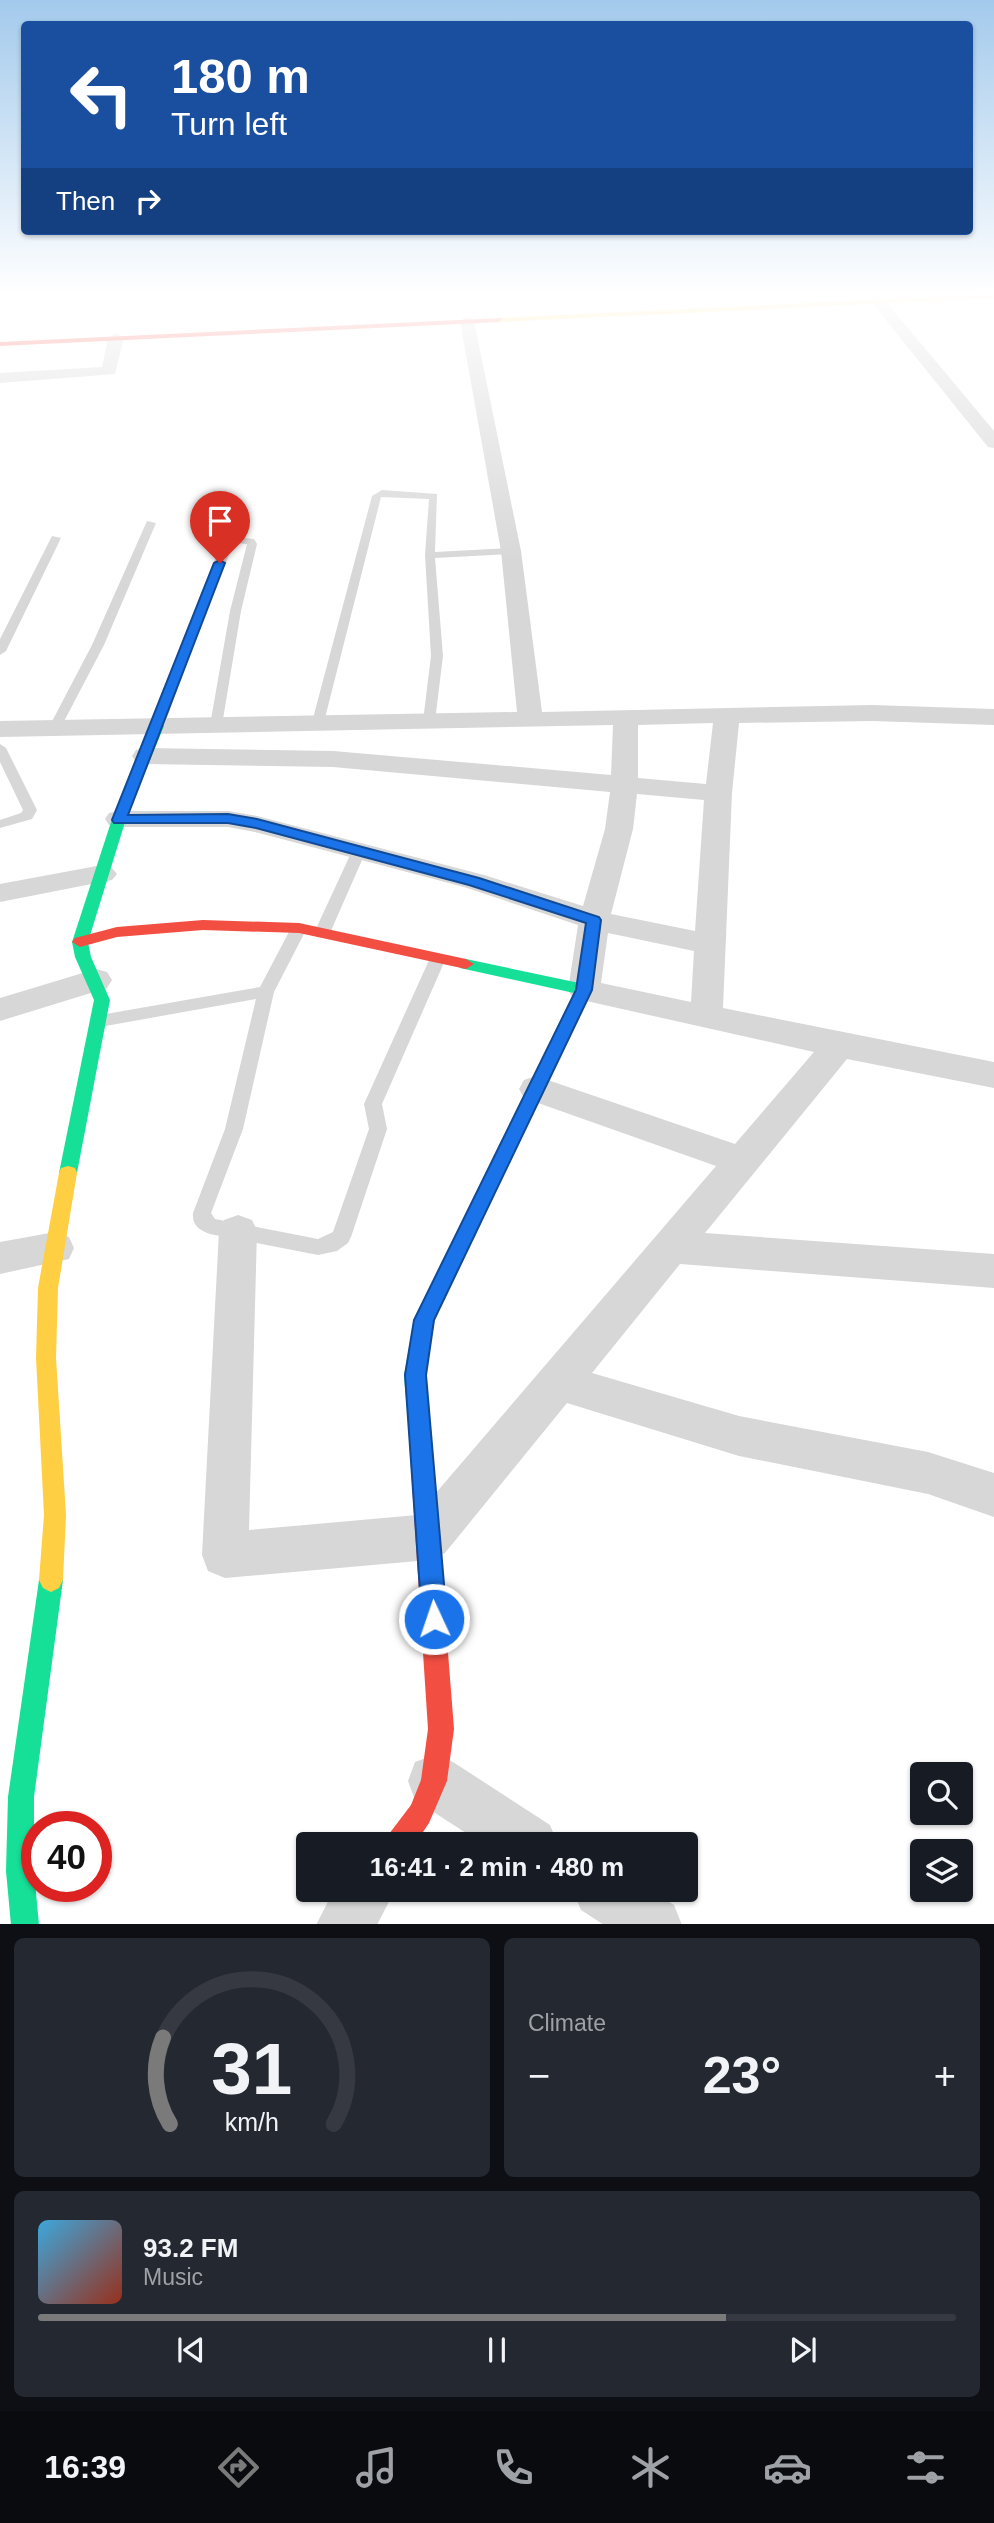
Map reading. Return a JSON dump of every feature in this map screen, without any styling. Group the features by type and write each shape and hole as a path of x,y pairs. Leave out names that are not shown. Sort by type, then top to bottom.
{"street":[{"path":"479,384 510,551 530,720"},
{"path":"946,384 994,443"},
{"path":"965,407 994,419"},
{"path":"0,729 872,713 994,717"},
{"path":"706,1017 719,793 727,715"},
{"path":"407,1832 420,1814 434,1781 441,1730 429,1537 415,1375 424,1320 584,990 594,920 619,829 624,786 626,718"},
{"path":"25,1924 20,1871 21,1797 51,1582 55,1516 46,1357 48,1288 102,1000 96,980 80,953 80,942 119,820 158,726"},
{"path":"145,756 333,759 719,793"},
{"path":"119,820 228,819 474,881 594,920 710,944"},
{"path":"0,893 102,874"},
{"path":"80,942 117,932 203,925 299,928 706,1017 994,1075"},
{"path":"0,1010 96,980"},
{"path":"238,1231 225,1555 429,1537 839,1045"},
{"path":"536,1089 743,1161"},
{"path":"670,1247 994,1271"},
{"path":"0,1258 55,1248"},
{"path":"559,1382 740,1436 928,1473 994,1495"},
{"path":"434,1781 513,1832"},
{"path":"344,1924 359,1902"},
{"path":"620,1902 654,1924"}],"lane":[{"path":"318,722 377,496 382,493 434,496 430,555 437,656 429,721"},
{"path":"158,726 200,610 230,540 234,522"},
{"path":"54,729 98,645 151,523"},
{"path":"0,651 56,538"},
{"path":"216,724 232,642 240,582 252,544 250,541 230,540"},
{"path":"430,555 510,551"},
{"path":"0,748 30,810 27,816 0,824"},
{"path":"322,933 359,851"},
{"path":"299,928 266,992 234,1129 202,1213 202,1220 210,1226 318,1247 330,1245 341,1237 378,1129 373,1104 438,958"},
{"path":"99,1021 266,992"}],"traffic: fast":[{"path":"68,1173 102,1000 83,957 80,942 119,819 158,726"},
{"path":"419,1423 415,1375 424,1320 584,990 466,964"},
{"path":"25,1924 20,1871 21,1797 51,1580"}],"traffic: slow":[{"path":"51,1580 55,1515 46,1358 48,1288 68,1173"}],"traffic: jam":[{"path":"80,942 117,932 203,925 299,928 466,964"},
{"path":"407,1832 420,1814 434,1781 441,1729 419,1423"}],"route":[{"path":"220,563 119,820 228,819 257,824 474,881 594,920 584,990 424,1320 415,1375 434,1619"}]}
